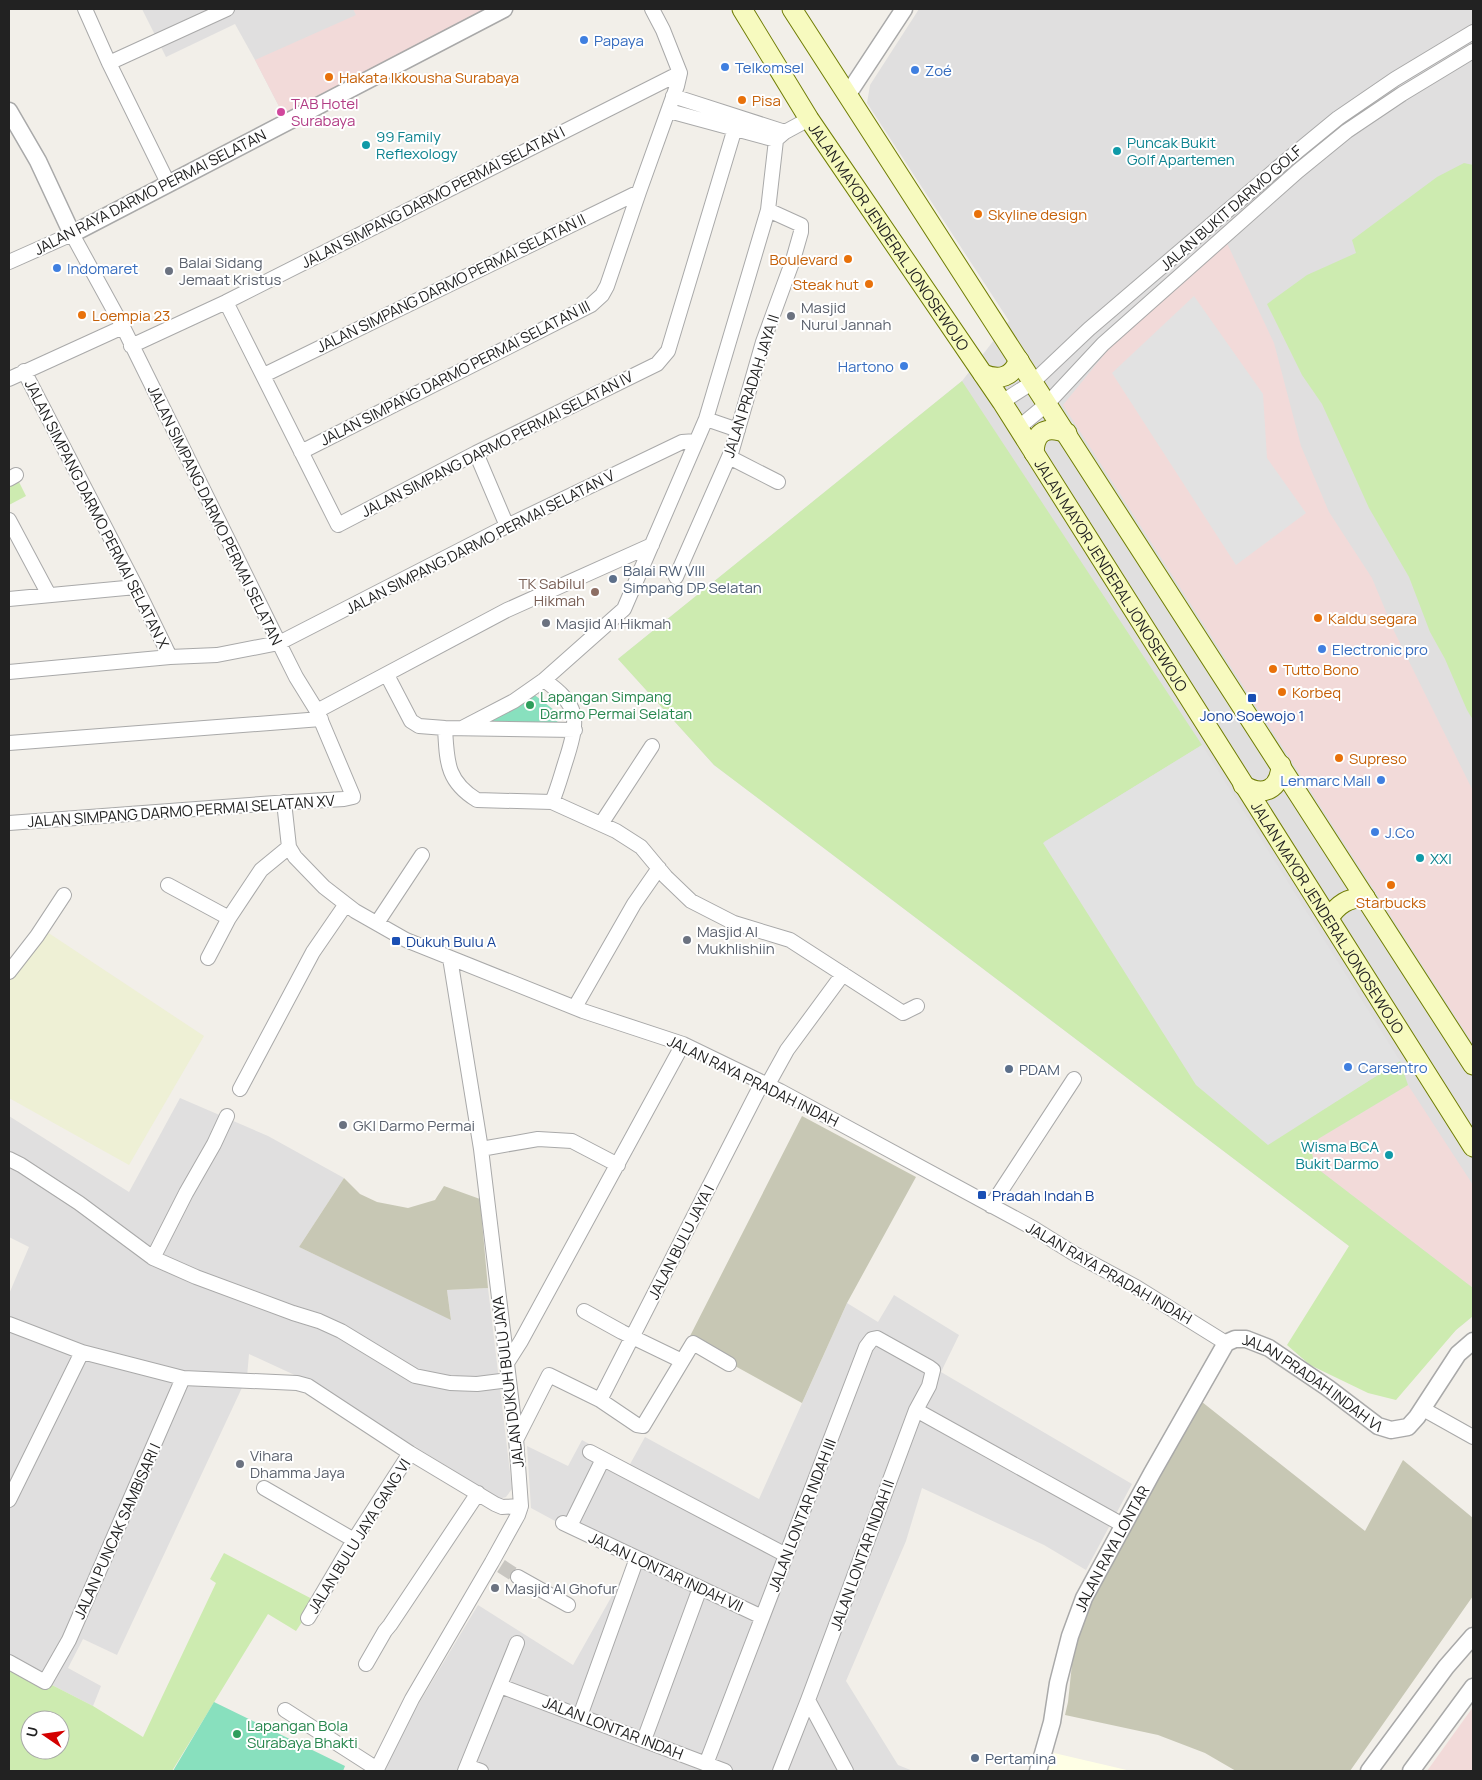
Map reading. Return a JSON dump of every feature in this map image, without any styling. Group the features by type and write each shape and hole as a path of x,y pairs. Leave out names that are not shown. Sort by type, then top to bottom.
{"main road":[{"name":"JALAN MAYOR JENDERAL JONOSEWOJO","path":"742,9 809,119 1002,402 1473,1147"},
{"path":"792,9 1473,1065"},
{"path":"983,374 997,378 1007,376 1012,373 1019,360"},
{"path":"1034,452 1034,443 1041,433 1053,430 1067,433"},
{"path":"1243,785 1253,791 1264,791 1274,786 1280,777 1281,765"},
{"path":"1329,918 1340,904 1348,900 1365,897"}],"street":[{"path":"85,9 109,63 168,183"},
{"path":"109,63 206,14 227,9"},
{"name":"JALAN RAYA DARMO PERMAI SELATAN","path":"9,262 72,234 504,9"},
{"path":"652,9 663,30 680,73"},
{"path":"848,94 904,9"},
{"name":"JALAN BUKIT DARMO GOLF","path":"1002,402 1033,382 1122,301 1338,118 1395,79 1473,32"},
{"name":"JALAN BUKIT DARMO GOLF","path":"1018,428 1047,404 1103,344 1298,171 1346,131 1473,51"},
{"name":"JALAN SIMPANG DARMO PERMAI SELATAN III","path":"301,452 591,305 602,295 607,286 680,73"},
{"name":"JALAN SIMPANG DARMO PERMAI SELATAN I","path":"131,346 226,302 680,73"},
{"path":"673,96 736,123"},
{"path":"668,111 736,123 781,136 809,119"},
{"path":"10,115 38,161 72,234"},
{"name":"JALAN SIMPANG DARMO PERMAI SELATAN IV","path":"226,302 338,525 476,453 657,364 668,351 736,123"},
{"path":"462,728 514,701 544,680 624,609 706,419 768,210 781,136"},
{"name":"JALAN SIMPANG DARMO PERMAI SELATAN II","path":"264,375 639,192"},
{"name":"JALAN PRADAH JAYA II","path":"676,576 729,457 763,342 793,260 802,228 801,225 768,210"},
{"name":"JALAN SIMPANG DARMO PERMAI SELATAN","path":"72,234 122,327 273,645 296,677 319,715 351,787 353,797"},
{"path":"1122,301 1134,316"},
{"path":"9,379 122,327"},
{"path":"1070,347 1086,362"},
{"name":"JALAN SIMPANG DARMO PERMAI SELATAN X","path":"24,371 136,587 170,657"},
{"path":"706,419 738,430"},
{"name":"JALAN SIMPANG DARMO PERMAI SELATAN V","path":"9,672 170,657 217,655 273,645 508,526 682,442 696,441"},
{"path":"476,453 508,526"},
{"path":"729,457 778,482"},
{"path":"9,520 49,595"},
{"path":"9,743 319,715 387,675 507,610 652,545"},
{"path":"9,599 136,587"},
{"path":"387,675 411,721 425,727 575,730"},
{"path":"544,680 566,699 575,721 575,730 552,802"},
{"path":"445,728 447,764 454,780 468,795 477,800 552,802 580,814 616,831 642,847 666,877 691,901 734,923 790,940 903,1013 917,1006"},
{"path":"601,824 652,746"},
{"name":"JALAN SIMPANG DARMO PERMAI SELATAN XV","path":"9,824 353,797"},
{"path":"208,958 229,918 261,870 289,847 284,802"},
{"name":"JALAN RAYA PRADAH INDAH","path":"289,847 309,873 324,887 346,904 408,941 575,1007 683,1044 810,1107 991,1206 1136,1287 1226,1343"},
{"path":"377,923 422,855"},
{"path":"575,1007 634,904 660,868"},
{"path":"168,885 229,918"},
{"path":"9,972 37,936 64,895"},
{"path":"240,1089 313,952 346,904"},
{"name":"JALAN DUKUH BULU JAYA","path":"376,1770 412,1699 496,1564 521,1506 516,1438 481,1149 450,958"},
{"name":"JALAN BULU JAYA I","path":"600,1400 764,1084 842,974"},
{"path":"507,1363 521,1341 683,1044"},
{"path":"991,1206 1074,1079"},
{"path":"153,1258 186,1193 214,1144 226,1116"},
{"path":"481,1149 538,1139 572,1141 618,1164"},
{"path":"9,1159 79,1204 153,1258 196,1277 319,1321 341,1331 415,1376 450,1383 477,1384 509,1380"},
{"path":"584,1311 682,1361"},
{"path":"9,1324 82,1352 183,1378 301,1384 308,1386 410,1454 502,1507 521,1506"},
{"name":"JALAN LONTAR INDAH III","path":"706,1764 866,1347 872,1339 884,1340 933,1370 932,1377"},
{"name":"JALAN PRADAH INDAH VI","path":"1226,1343 1235,1339 1246,1339 1269,1348 1328,1388 1378,1426 1391,1430 1408,1427 1423,1409 1458,1354 1473,1341"},
{"path":"516,1438 550,1375 600,1400 638,1425 643,1426 692,1343 729,1364"},
{"name":"JALAN RAYA LONTAR","path":"1038,1771 1052,1722 1058,1684 1076,1617 1084,1598 1226,1343"},
{"path":"9,1500 82,1352"},
{"name":"JALAN LONTAR INDAH II","path":"780,1771 916,1410 932,1377"},
{"name":"JALAN PUNCAK SAMBISARI I","path":"9,1662 45,1682 69,1640 183,1378"},
{"path":"1423,1409 1473,1438"},
{"path":"916,1410 1123,1525"},
{"path":"590,1452 786,1554"},
{"name":"JALAN BULU JAYA GANG VI","path":"308,1618 354,1540 410,1454"},
{"name":"JALAN LONTAR INDAH VII","path":"603,1459 566,1525 762,1617"},
{"path":"264,1488 354,1540"},
{"path":"366,1664 385,1631 478,1493"},
{"path":"580,1716 637,1558"},
{"path":"518,1577 568,1604"},
{"path":"644,1740 700,1588"},
{"path":"1369,1771 1446,1667 1473,1636"},
{"path":"481,1771 466,1769 517,1643"},
{"name":"JALAN LONTAR INDAH","path":"500,1686 725,1771"},
{"path":"1410,1771 1473,1687"},
{"path":"808,1700 846,1771"},
{"path":"284,1710 376,1770"}],"shaded area":[{"path":"142,9 492,9 285,118 235,24 166,57"},
{"path":"353,9 492,9 285,118 255,60 356,15"},
{"path":"919,9 1473,9 1473,1316 1444,1343 1349,1246 714,765 618,659 962,381 1009,321 867,103 870,85"},
{"path":"1225,239 1274,343 1301,446 1329,512 1372,578 1394,631 1473,791 1473,1044 1063,405 1116,340"},
{"path":"1194,296 1263,394 1267,458 1306,513 1236,565 1112,373"},
{"path":"1202,745 1400,1061 1268,1145 1196,1085 1043,843"},
{"path":"38,926 204,1036 129,1165 9,1098 9,964"},
{"path":"1408,1085 1473,1185 1473,1288 1314,1166 1312,1152 1318,1139"},
{"path":"180,1098 268,1136 344,1178 299,1247 451,1319 447,1290 488,1288 512,1489 506,1497 500,1499 312,1383 249,1354 247,1377 117,1655 83,1639 68,1668 101,1686 93,1706 9,1663 9,1294 29,1247 9,1237 9,1116 129,1192"},
{"path":"802,1116 916,1177 847,1303 802,1403 688,1340"},
{"path":"344,1178 360,1194 377,1202 408,1208 435,1200 444,1186 480,1199 488,1288 447,1290 451,1320 299,1247"},
{"path":"894,1295 959,1335 941,1372 1132,1484 1086,1570 1044,1545 922,1488 906,1541 846,1681 898,1765 913,1771 382,1771 389,1753 478,1605 573,1665 631,1562 531,1508 527,1446 568,1466 582,1440 629,1466 645,1437 759,1499 847,1303 878,1322"},
{"path":"1197,1398 1365,1531 1403,1460 1473,1518 1473,1596 1350,1771 1236,1771 1205,1753 1158,1735 1065,1715 1074,1645 1097,1590"},
{"path":"1473,1707 1473,1771 1427,1771"},
{"path":"1054,1753 1131,1771 1048,1771"}],"green space":[{"path":"1464,163 1473,165 1473,720 1445,659 1430,632 1409,577 1369,508 1322,404 1302,375 1267,304 1307,275 1356,253 1352,240 1437,177"},
{"path":"962,381 1202,745 1044,842 1268,1144 1400,1061 1408,1085 1318,1139 1312,1152 1314,1166 1473,1288 1473,1316 1456,1330 1396,1400 1368,1393 1310,1365 1287,1345 1349,1246 714,765 618,659"},
{"path":"16,476 26,496 9,505 9,480"},
{"name":"Lapangan Simpang Darmo Permai Selatan","path":"532,693 563,717 554,724 481,723"},
{"path":"224,1553 316,1601 296,1631 268,1614 172,1771 9,1771 9,1663 93,1706 143,1737 216,1583 210,1579"},
{"name":"Lapangan Bola Surabaya Bhakti","path":"214,1702 345,1766 343,1771 173,1771"}],"tunnel":[{"path":"501,1566 518,1577"}],"place":[{"name":"Papaya","path":"584,40"},
{"name":"Telkomsel","path":"725,67"},
{"name":"Zoé","path":"915,70"},
{"name":"Hakata Ikkousha Surabaya","path":"329,77"},
{"name":"Pisa","path":"742,100"},
{"name":"TAB Hotel Surabaya","path":"281,112"},
{"name":"99 Family Reflexology","path":"366,145"},
{"name":"Puncak Bukit Golf Apartemen","path":"1117,151"},
{"name":"Skyline design","path":"978,214"},
{"name":"Boulevard","path":"848,259"},
{"name":"Indomaret","path":"57,268"},
{"name":"Balai Sidang Jemaat Kristus","path":"169,271"},
{"name":"Steak hut","path":"869,284"},
{"name":"Loempia 23","path":"82,315"},
{"name":"Masjid Nurul Jannah","path":"791,316"},
{"name":"Hartono","path":"904,366"},
{"name":"Balai RW VIII Simpang DP Selatan","path":"613,579"},
{"name":"TK Sabilul Hikmah","path":"595,592"},
{"name":"Kaldu segara","path":"1318,618"},
{"name":"Masjid Al Hikmah","path":"546,623"},
{"name":"Electronic pro","path":"1322,649"},
{"name":"Tutto Bono","path":"1273,669"},
{"name":"Korbeq","path":"1282,692"},
{"name":"Jono Soewojo 1","path":"1252,698"},
{"name":"Lapangan Simpang Darmo Permai Selatan","path":"530,705"},
{"name":"Supreso","path":"1339,758"},
{"name":"Lenmarc Mall","path":"1381,780"},
{"name":"J.Co","path":"1375,832"},
{"name":"XXI","path":"1420,858"},
{"name":"Starbucks","path":"1391,885"},
{"name":"Masjid Al Mukhlishiin","path":"687,940"},
{"name":"Dukuh Bulu A","path":"396,941"},
{"name":"Carsentro","path":"1348,1067"},
{"name":"PDAM","path":"1009,1069"},
{"name":"GKI Darmo Permai","path":"343,1125"},
{"name":"Wisma BCA Bukit Darmo","path":"1389,1155"},
{"name":"Pradah Indah B","path":"982,1195"},
{"name":"Vihara Dhamma Jaya","path":"240,1464"},
{"name":"Masjid Al Ghofur","path":"495,1588"},
{"name":"Lapangan Bola Surabaya Bhakti","path":"237,1734"},
{"name":"Pertamina","path":"975,1758"}]}
